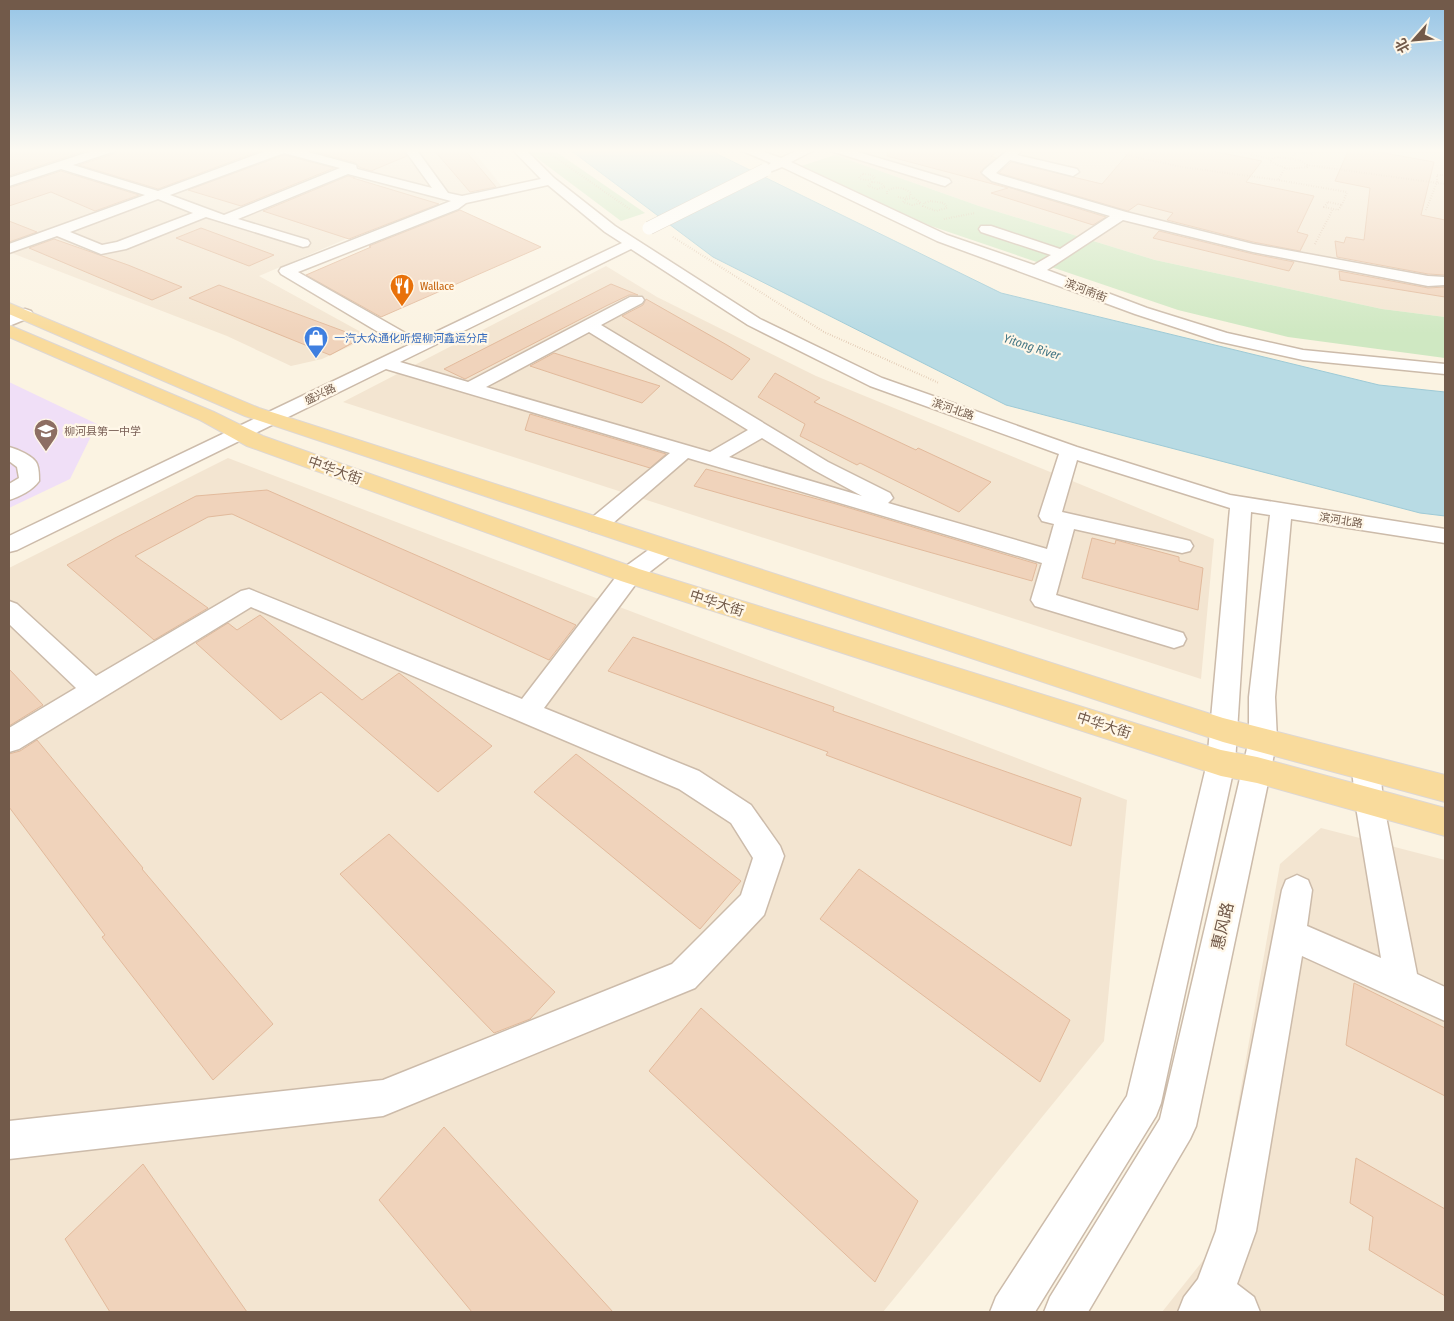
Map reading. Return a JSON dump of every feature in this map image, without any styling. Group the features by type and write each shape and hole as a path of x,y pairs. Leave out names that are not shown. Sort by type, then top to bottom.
{"main road":[{"name":"中华大街","path":"13,318 207,416 245,421 597,525 1223,730 1445,789"},
{"name":"中华大街","path":"245,421 255,441 630,575 1221,763 1257,770 1445,822"}],"street":[{"path":"9,249 116,211"},
{"path":"198,211 304,243"},
{"path":"225,219 246,211"},
{"path":"401,338 286,271 441,211"},
{"name":"滨河北路","path":"588,211 625,239 754,322 876,382 1070,451 1241,504 1445,536"},
{"path":"625,239 684,211"},
{"name":"滨河南街","path":"884,211 942,238 1141,311 1223,337 1303,355 1445,369"},
{"path":"1106,211 1253,248 1428,280 1445,281"},
{"path":"57,231 101,250 120,246 205,213"},
{"path":"1036,271 1121,215"},
{"path":"986,229 1062,254"},
{"name":"盛兴路","path":"9,545 401,338 625,239"},
{"name":"盛兴路","path":"36,513 245,421 384,363 625,239"},
{"path":"470,388 636,300"},
{"path":"589,326 821,466 934,524"},
{"path":"384,363 1055,559"},
{"path":"711,459 762,430"},
{"path":"597,525 685,451"},
{"path":"1070,451 1050,516 1182,546"},
{"path":"9,453 27,464 29,481 9,493"},
{"path":"1011,1312 1143,1103 1221,763 1241,504"},
{"name":"惠风路","path":"1065,1312 1177,1126 1264,740 1261,710 1280,510"},
{"path":"1066,520 1042,600 1174,639"},
{"path":"527,712 630,575 666,548"},
{"path":"9,741 249,597 689,780 741,814 770,856 753,904 683,976 383,1098 9,1140"},
{"path":"9,610 94,690"},
{"path":"1366,768 1369,801 1402,984"},
{"path":"1217,1305 1236,1231 1297,890"},
{"path":"1289,934 1445,1004"}],"path":[{"path":"1308,258 1332,211"},
{"path":"944,219 975,213"},
{"path":"667,233 824,332 944,385"}],"shaded area":[{"path":"9,211 419,211 367,230 259,276 370,337 322,359 291,366 227,336 9,252"},
{"path":"994,211 1445,211 1445,317 1382,309 1155,260"},
{"path":"606,266 657,297 816,376 1214,539 1201,679 343,402"},
{"name":"柳河县第一中学","path":"9,382 97,424 70,479 9,508"},
{"path":"228,458 1127,800 1104,1041 883,1312 9,1312 9,568"},
{"path":"1321,828 1445,860 1445,1312 1162,1312 1213,1248 1280,864"}],"green space":[{"path":"607,211 642,211 645,213 621,221"},
{"path":"895,211 994,211 1155,260 1382,309 1445,317 1445,358 1288,337 1178,310 931,226"}],"water":[{"name":"Yitong River","path":"651,211 833,211 1001,293 1379,385 1445,392 1445,516 1420,513 1006,405 713,257"}],"building":[{"path":"264,211 422,211 349,239"},
{"path":"461,211 541,247 381,317 306,275 371,247 369,246"},
{"path":"1047,211 1085,211 1106,217 1093,225"},
{"path":"1164,211 1307,211 1297,232 1308,235 1300,251 1253,242 1167,220 1173,213"},
{"path":"1367,211 1422,211 1421,215 1445,220 1445,275 1428,274 1337,257 1335,241 1344,243 1346,237 1364,240"},
{"path":"9,221 37,232 9,242"},
{"path":"201,228 274,255 249,266 176,238"},
{"path":"1159,231 1294,262 1289,271 1153,238"},
{"path":"54,239 128,265 182,287 152,300 29,248"},
{"path":"1339,271 1428,288 1445,287 1445,297 1340,280"},
{"path":"611,284 638,295 629,295 606,306 465,379 444,369"},
{"path":"219,285 346,332 360,339 330,355 189,298"},
{"path":"646,299 750,359 732,380 622,316 643,305"},
{"path":"554,353 660,386 642,403 530,366"},
{"path":"775,373 820,398 814,402 916,450 918,448 991,482 959,512 860,463 857,465 800,436 805,424 758,397"},
{"path":"530,414 666,454 650,468 525,430"},
{"path":"706,469 836,504 1037,564 1032,581 694,486"},
{"path":"267,490 576,625 549,660 232,514 208,517 135,556 208,608 154,640 67,565 196,496"},
{"path":"1092,538 1115,544 1116,540 1179,557 1179,561 1203,568 1198,610 1082,578"},
{"path":"260,615 362,700 399,673 492,746 438,792 321,692 281,720 196,643 228,623 237,630"},
{"path":"633,637 834,707 833,711 1081,798 1071,846 826,755 828,752 608,671"},
{"path":"9,669 43,705 9,726"},
{"path":"37,740 142,869 273,1024 213,1080 102,937 105,935 9,807 9,754 20,751"},
{"path":"576,754 741,881 700,929 534,792"},
{"path":"389,834 555,992 530,1019 494,1033 340,874"},
{"path":"859,869 1070,1020 1040,1082 820,919"},
{"path":"1354,983 1445,1028 1445,1096 1346,1045"},
{"path":"701,1008 918,1201 875,1282 649,1071"},
{"path":"444,1127 613,1312 472,1312 379,1200"},
{"path":"1356,1158 1445,1209 1445,1296 1369,1250 1373,1217 1350,1203"},
{"path":"143,1164 247,1312 110,1312 65,1239"}],"place":[{"name":"Wallace","path":"402,307"},
{"name":"一汽大众通化听煜柳河鑫运分店","path":"316,359"},
{"name":"柳河县第一中学","path":"46,452"}]}
